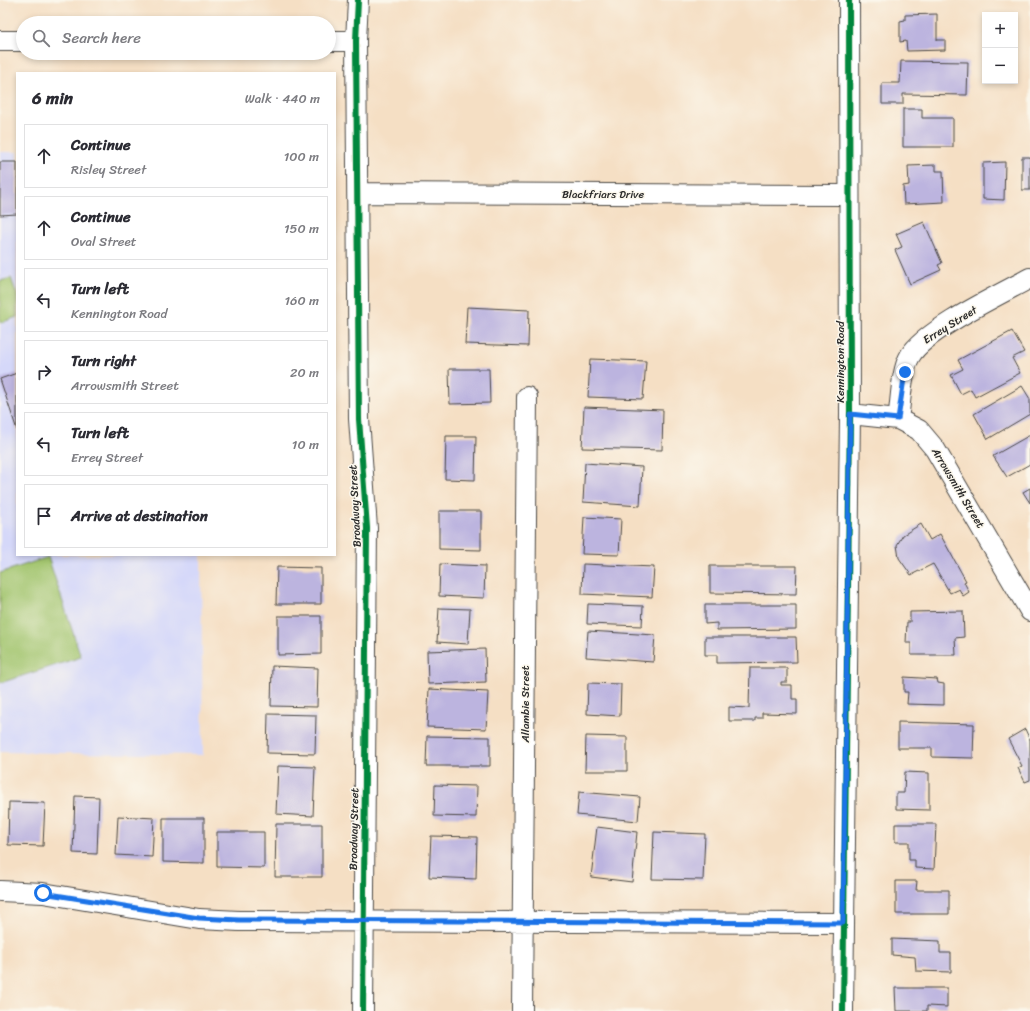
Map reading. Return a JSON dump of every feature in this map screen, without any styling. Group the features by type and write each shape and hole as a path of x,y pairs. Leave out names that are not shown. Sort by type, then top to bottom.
{"street":[{"name":"Broadway Street","path":"358,0 356,41 359,419 368,528 363,1011"},
{"name":"Kennington Road","path":"843,1011 850,414 848,0"},
{"path":"0,41 16,41"},
{"path":"336,41 356,41"},
{"name":"Blackfriars Drive","path":"358,193 849,195"},
{"name":"Errey Street","path":"898,419 909,357 921,342 938,330 1030,278"},
{"name":"Allambie Street","path":"522,1011 527,397"},
{"name":"Arrowsmith Street","path":"850,414 898,419 919,430 935,449 1030,611"},
{"path":"0,891 43,893 199,918 239,920 523,920 843,923"}],"shaded area":[{"path":"0,152 16,152 16,556 201,556 203,755 0,752"}],"green space":[{"path":"11,278 16,292 16,317 0,323 0,281"},
{"path":"48,557 81,657 0,683 0,573"}],"building":[{"path":"937,14 937,40 945,40 945,50 907,51 906,41 900,42 900,21 905,20 905,15"},
{"path":"901,61 968,62 967,95 903,94 903,104 882,104 882,83 900,83"},
{"path":"903,109 922,109 922,118 953,118 953,147 903,147"},
{"path":"1022,157 1030,157 1030,190 1022,190"},
{"path":"0,162 16,162 16,214 0,215"},
{"path":"1005,162 1004,200 983,199 983,163"},
{"path":"936,165 936,171 943,171 944,202 904,204 903,186 909,185 908,166"},
{"path":"924,222 942,263 938,265 941,270 910,284 895,250 902,247 896,234"},
{"path":"467,307 529,310 528,346 465,344"},
{"path":"1012,331 1024,352 1012,358 1020,373 975,397 971,389 961,394 951,375 963,369 958,360"},
{"path":"590,359 646,361 643,399 588,397"},
{"path":"449,369 489,369 490,403 450,404"},
{"path":"16,373 16,427 0,379"},
{"path":"1022,386 1030,399 1030,414 988,439 974,414"},
{"path":"584,407 663,410 662,450 582,448"},
{"path":"1030,435 1030,464 1007,477 993,456"},
{"path":"446,436 476,436 475,480 445,479"},
{"path":"585,463 642,467 640,506 583,502"},
{"path":"1030,488 1030,503 1023,492"},
{"path":"439,511 481,511 481,550 439,549"},
{"path":"584,517 621,519 619,555 582,554"},
{"path":"921,524 930,540 940,534 966,581 964,582 969,592 963,596 959,589 950,593 933,564 911,575 899,558 897,545 903,535"},
{"path":"440,564 485,566 484,598 439,596"},
{"path":"583,564 654,567 652,597 582,594"},
{"path":"710,566 797,566 796,594 710,593"},
{"path":"277,567 321,568 321,604 276,604"},
{"path":"588,604 643,606 642,626 587,624"},
{"path":"705,605 796,605 796,629 717,630 717,623 705,624"},
{"path":"439,608 470,609 468,644 437,642"},
{"path":"963,611 964,637 955,638 956,655 911,655 911,643 906,643 907,622 910,622 910,612"},
{"path":"278,616 321,616 321,654 278,655"},
{"path":"588,631 655,635 653,662 586,657"},
{"path":"705,637 796,637 797,662 717,663 717,655 705,655"},
{"path":"485,649 486,682 428,684 427,651"},
{"path":"272,666 318,668 317,707 271,706"},
{"path":"750,668 787,668 787,682 781,682 781,685 792,685 792,699 797,699 797,714 762,713 762,718 755,718 755,721 729,721 729,707 749,708"},
{"path":"904,677 937,679 938,683 944,684 944,705 907,704 908,692 904,692"},
{"path":"588,683 621,684 620,716 587,714"},
{"path":"429,689 488,692 486,729 427,727"},
{"path":"268,714 316,715 315,754 267,753"},
{"path":"898,722 974,724 973,758 932,757 932,748 898,748"},
{"path":"1025,729 1030,740 1030,780 1025,782 1018,768 1022,766 1008,739"},
{"path":"427,736 490,737 490,766 426,766"},
{"path":"586,736 627,737 627,771 585,771"},
{"path":"278,766 315,767 313,816 276,814"},
{"path":"905,772 929,773 929,810 896,809 896,793 904,793"},
{"path":"435,785 477,786 476,817 434,816"},
{"path":"579,792 640,797 638,821 577,815"},
{"path":"75,796 99,797 97,854 73,853"},
{"path":"9,802 45,803 43,846 8,845"},
{"path":"118,816 154,818 152,857 116,855"},
{"path":"163,818 204,818 204,863 163,862"},
{"path":"276,824 322,824 322,877 275,877"},
{"path":"895,824 936,824 934,869 915,868 915,860 909,860 909,842 895,842"},
{"path":"597,827 637,832 632,882 591,877"},
{"path":"217,832 264,832 264,868 217,867"},
{"path":"654,832 705,834 703,880 652,879"},
{"path":"431,836 477,837 476,879 429,877"},
{"path":"896,881 917,881 916,890 949,890 949,914 896,914"},
{"path":"892,939 940,941 940,953 951,953 951,972 916,971 915,957 892,955"},
{"path":"895,988 947,988 947,1007 927,1006 927,1011 896,1011"}],"cycle path":[{"path":"358,0 356,41 359,419 367,528 363,1011"},
{"path":"843,1011 850,414 849,0"}],"route":[{"path":"43,893 199,918 239,920 523,920 843,923 850,414 898,419 905,372"}]}
